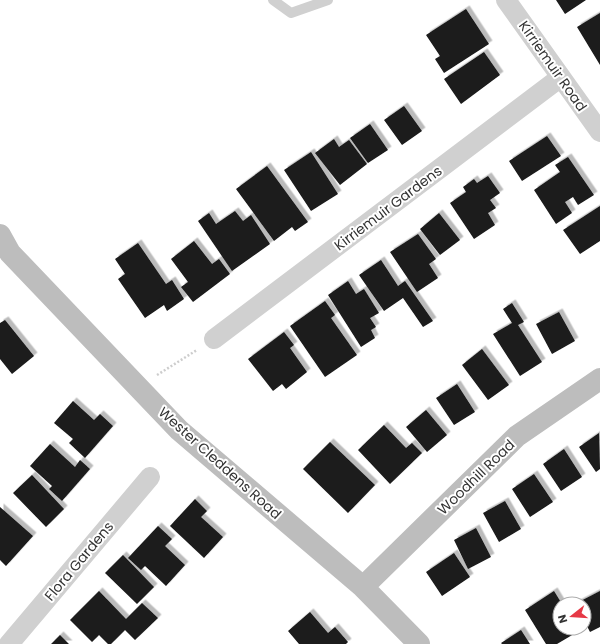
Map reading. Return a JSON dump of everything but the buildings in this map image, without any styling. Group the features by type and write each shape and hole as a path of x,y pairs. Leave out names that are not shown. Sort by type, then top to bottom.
{"street":[{"name":"Kirriemuir Road","path":"506,0 600,132"},
{"name":"Kirriemuir Gardens","path":"214,339 561,77"},
{"name":"Wester Cleddens Road","path":"3,250 179,430 363,587 419,644"},
{"name":"Woodhill Road","path":"363,587 517,436 600,379"},
{"name":"Flora Gardens","path":"9,644 150,477"}],"lane":[{"path":"273,0 291,13 328,0"}],"path":[{"path":"138,387 214,339"}]}
